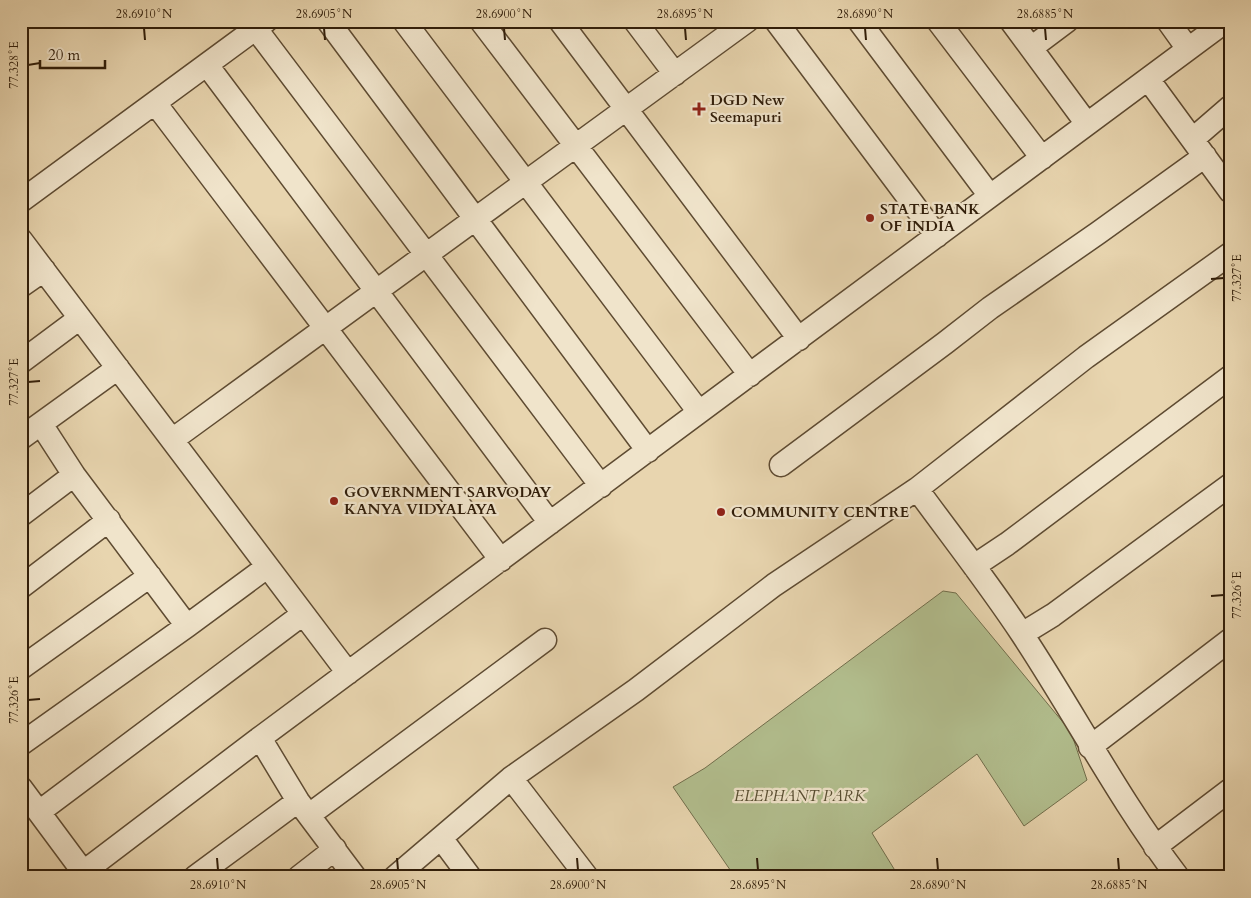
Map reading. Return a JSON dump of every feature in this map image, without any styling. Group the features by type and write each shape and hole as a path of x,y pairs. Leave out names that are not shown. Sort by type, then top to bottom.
{"street":[{"path":"328,21 648,451"},
{"path":"404,21 699,412"},
{"path":"481,21 750,375"},
{"path":"560,21 799,339"},
{"path":"635,21 675,74"},
{"path":"172,440 747,21"},
{"path":"776,21 937,236"},
{"path":"859,21 990,196"},
{"path":"938,21 1042,158"},
{"path":"1011,21 1087,124"},
{"path":"1031,48 1067,21"},
{"path":"1168,21 1188,49"},
{"path":"21,788 82,875 260,738 1226,21"},
{"path":"21,200 261,25 427,255 601,486"},
{"path":"207,65 550,523"},
{"path":"1148,79 1230,191"},
{"path":"155,103 500,560"},
{"path":"780,465 990,308 1098,233 1199,147 1230,107"},
{"path":"21,240 348,673"},
{"path":"396,877 511,778 636,690 774,585 917,489 1086,357 1230,254"},
{"path":"21,286 44,270"},
{"path":"21,362 80,318"},
{"path":"21,438 118,368"},
{"path":"974,566 1007,544 1230,377"},
{"path":"41,424 74,475 187,626"},
{"path":"21,515 74,475"},
{"path":"1022,634 1053,615 1230,484"},
{"path":"917,489 1022,634 1090,746 1155,847 1178,877"},
{"path":"21,587 109,520"},
{"path":"21,744 267,567"},
{"path":"21,668 150,576"},
{"path":"39,812 303,614"},
{"path":"195,877 304,808 545,640"},
{"path":"1090,746 1230,640"},
{"path":"260,738 304,808 355,877"},
{"path":"511,778 588,877"},
{"path":"1155,847 1230,790"},
{"path":"441,838 470,877"},
{"path":"299,877 335,848"}],"green space":[{"name":"ELEPHANT PARK","path":"943,591 956,593 1071,732 1087,780 1024,826 977,754 872,833 899,877 735,877 673,787 705,768"}],"place":[{"name":"DGD New Seemapuri","path":"699,109"},
{"name":"STATE BANK OF INDIA","path":"870,218"},
{"name":"GOVERNMENT SARVODAY KANYA VIDYALAYA","path":"334,501"},
{"name":"COMMUNITY CENTRE","path":"721,512"}]}
